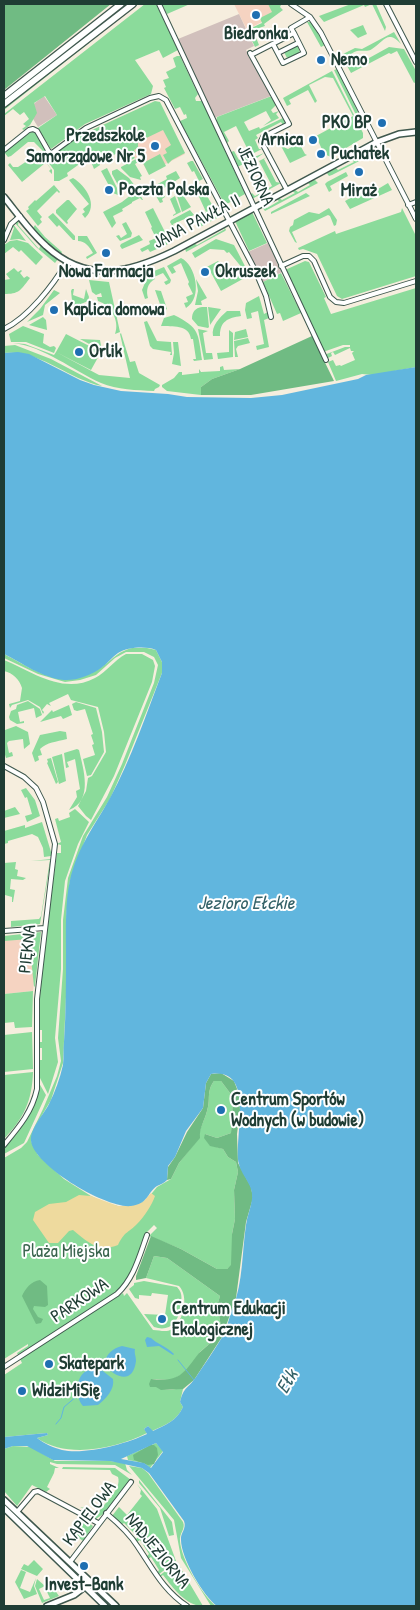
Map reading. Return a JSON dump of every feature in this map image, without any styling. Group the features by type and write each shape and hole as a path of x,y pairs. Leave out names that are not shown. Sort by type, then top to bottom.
{"main road":[{"path":"4,96 121,4"},
{"path":"4,104 133,4"}],"street":[{"name":"JEZIORNA","path":"159,4 326,360"},
{"path":"292,4 310,18 322,33 416,219"},
{"path":"386,4 416,62"},
{"path":"273,44 283,63 304,53 291,28 310,18"},
{"path":"286,190 262,141 263,137 289,124 250,54 294,34"},
{"path":"278,53 298,43"},
{"path":"4,150 29,130 33,129 37,131 49,152 52,153 86,128 150,98 162,97 168,102 260,279 271,317"},
{"name":"JANA PAWŁA II","path":"4,197 46,246 68,262 95,270 110,272 127,270 166,255 377,142 399,134 416,132"},
{"path":"408,205 416,202"},
{"path":"4,240 11,224 20,216"},
{"path":"281,266 303,256 309,256 314,261 330,298 339,303 416,281"},
{"path":"4,329 16,322 29,310 68,262"},
{"name":"PIĘKNA","path":"4,766 24,777 36,788 43,802 53,835 55,856 44,928 37,1005 37,1078 35,1096 27,1116 4,1145"},
{"path":"4,931 44,928"},
{"name":"PARKOWA","path":"4,1367 117,1294 134,1271 147,1235"},
{"name":"KĄPIELOWA","path":"70,1562 131,1482"},
{"path":"17,1512 34,1492 38,1491 98,1524"},
{"path":"4,1500 116,1606"},
{"path":"4,1508 105,1606"},
{"name":"NADJEZIORNA","path":"106,1513 134,1540 157,1577 169,1592 186,1606"},
{"path":"47,1606 74,1595 90,1581"}],"shaded area":[{"path":"234,4 278,4 267,19 247,30"},
{"path":"239,14 254,46 246,50 271,96 214,118 178,39"},
{"path":"44,96 57,115 38,127 27,109"},
{"name":"Przedszkole Samorządowe Nr 5","path":"167,119 185,154 148,173 141,160 138,162 133,155 125,139"},
{"path":"268,243 282,272 263,282 248,252"},
{"path":"39,935 33,991 4,994 4,936"}],"green space":[{"path":"4,4 111,4 4,90"},
{"path":"128,4 4,101 4,100"},
{"path":"145,4 156,4 178,50 163,58 159,50 135,60 153,86 151,94 85,124 51,149 38,128 57,115 45,96 34,103 37,113 30,125 24,130 22,129 26,126 23,124 29,119 24,112 20,115 13,109 4,116 4,114"},
{"path":"162,4 190,4 167,14"},
{"path":"268,4 281,5 280,7 283,10 264,24 265,26 253,30 259,45 255,47 247,30 262,23 260,18 272,12"},
{"path":"351,4 372,4 365,7 364,5 324,22 319,16"},
{"path":"372,4 376,4 386,27 385,31"},
{"path":"307,22 311,22 325,45 321,47"},
{"path":"363,25 367,34 358,38 350,30"},
{"path":"394,32 401,44 392,37 389,37 370,50 357,51 344,60 341,55 355,48 362,49"},
{"path":"89,43 4,110 4,108"},
{"path":"298,46 300,53 287,58 284,52"},
{"path":"389,47 404,49 416,71 416,82 414,83 397,51 389,53 351,73 346,64 360,63"},
{"path":"180,56 198,94 195,98 196,101 202,101 245,194 225,205 180,121 187,118 186,114 184,115 180,107 175,109 164,88 166,87 163,80 169,78 166,72 176,67 173,58"},
{"path":"337,69 358,112 356,115 334,70"},
{"path":"332,71 363,133 363,138 331,157 324,154 316,136 353,116 333,78 325,77 309,85 317,101 315,103 308,90 289,100 291,104 287,106 283,98"},
{"path":"271,97 276,105 271,110 273,113 279,111 276,114 279,118 263,126 271,120 266,111 244,122 249,131 259,127 260,129 283,118 285,123 283,125 281,122 256,135 258,138 255,140 259,149 262,149 250,155 252,158 264,153 247,165 246,163 237,167 231,152 234,151 239,160 250,154 236,126 224,132 229,141 227,143 216,121 217,117"},
{"path":"155,101 160,102 185,153 168,164 163,155 167,153 165,149 171,145 163,130 138,142 127,143 138,143 138,148 134,150 136,153 133,155 135,158 123,164 118,153 100,161 100,165 94,169 90,159 85,160 67,173 68,176 59,181 54,181 54,170 48,159 81,135"},
{"path":"31,132 36,133 47,152 36,160 34,158 37,155 39,157 44,152 34,142 28,142 8,157 4,152"},
{"path":"299,143 307,155 290,163 281,146 288,149"},
{"path":"370,149 371,155 332,175 329,176 326,172 335,167 338,170 354,162 351,159 362,156 363,153"},
{"path":"160,154 166,166 149,175 143,163"},
{"path":"267,157 264,159 276,182 281,183 252,199 250,195 252,193 255,196 272,186 259,161"},
{"path":"30,159 37,163 45,161 52,170 52,174 47,164 44,164 22,182 8,165 10,163 13,167 18,167"},
{"path":"136,159 138,162 135,164 142,176 140,177 141,180 130,177 121,168"},
{"path":"193,161 203,179 199,181 194,171 192,172 187,163"},
{"path":"107,168 117,188 118,195 113,193 101,171"},
{"path":"117,169 129,178 135,186 124,191 119,187 112,174 112,171"},
{"path":"176,171 180,178 161,190 165,197 162,199 163,202 160,203 152,189 153,185 167,179 166,176"},
{"path":"346,172 348,176 330,186 332,190 329,192 325,184"},
{"path":"73,178 86,191 91,202 89,213 85,218 82,214 85,212 83,209 89,204 69,180"},
{"path":"312,180 318,183 265,211 262,207 264,205 267,208 279,201 276,199 282,200 295,193 292,191 294,189 298,192 310,185 307,182"},
{"path":"388,183 392,190 350,209 345,201 365,190 368,195"},
{"path":"54,185 60,192 57,191 37,211 42,217 40,219 42,222 38,226 26,211 35,200"},
{"path":"200,186 219,217 200,227 197,221 201,219 199,216 206,212 195,188"},
{"path":"136,191 143,200 140,198 132,202 122,209 123,211 113,216 116,223 112,228 103,212 122,202"},
{"path":"181,192 191,207 182,212 177,196"},
{"path":"306,193 310,196 271,214 271,212"},
{"path":"175,196 181,212 173,216 176,213 170,199"},
{"path":"67,200 77,209 67,221 67,224 56,213 56,210"},
{"path":"153,208 168,238 164,240 168,244 150,252 148,249 142,252 140,249 150,244 149,241 156,238 145,212"},
{"path":"329,208 337,220 336,225 334,226 328,215 292,232 297,243 295,242 289,231 294,220 309,212 319,214"},
{"path":"402,208 416,236 416,276 342,299 337,296 317,254 303,249 299,250 298,248 335,231 336,234 401,212"},
{"path":"190,210 194,215 173,224 173,227 170,222 171,220"},
{"path":"252,212 267,243 249,251 235,221"},
{"path":"53,213 75,236 75,240 59,225 57,227 48,217"},
{"path":"18,220 18,225 39,249 41,245 58,259 55,263 36,247 15,223"},
{"path":"126,222 132,233 131,237 120,241 116,236 119,235 121,238 127,234 122,224"},
{"path":"13,224 26,241 19,239 10,240 14,228"},
{"path":"35,225 62,252 61,254 48,245 33,228"},
{"path":"224,226 226,230 225,231 186,252 185,248 193,243 197,245 225,229 222,227"},
{"path":"139,235 143,240 122,249 121,244"},
{"path":"78,236 87,236 97,253 87,259 86,257 93,253 87,244 78,241"},
{"path":"216,239 234,245 246,268 243,269 229,252 227,253 224,250 210,249 195,258 192,253"},
{"path":"17,240 28,243 43,257 36,265 21,250 19,252 13,247 4,254 4,245 10,241"},
{"path":"181,258 190,267 196,282 195,297 186,308 184,303 188,302 186,297 193,294 181,263 173,267 176,272 172,274 167,266"},
{"path":"218,261 231,277 234,278 247,270 250,275 221,291 209,269 202,272 201,270"},
{"path":"305,261 309,262 326,297 324,298 331,314 416,288 416,367 373,375 362,374 336,381 328,362 333,360 336,366 341,366 355,360 352,353 354,351 351,351 350,348 335,355 333,352 331,353 332,356 326,359 324,355 345,347 350,347 350,345 343,345 323,352 285,270"},
{"path":"150,267 148,270 128,277 128,272"},
{"path":"164,267 171,280 170,283 166,285 164,282 168,280 163,273 154,277 155,279 148,287 148,298 145,299 142,290 149,273"},
{"path":"14,268 18,272 22,271 20,273 24,278 27,276 30,278 19,291 4,294 4,280 10,279 6,274"},
{"path":"281,273 301,313 283,321 280,313 277,314 263,282"},
{"path":"196,279 207,298 201,301 202,305 195,305 198,291"},
{"path":"89,280 109,282 120,332 115,334 116,324 113,314 107,306 98,301 97,297 102,297 101,293 96,295 92,292"},
{"path":"72,289 74,289 73,295 84,299 86,289 89,297 88,301 81,304 75,313 73,310"},
{"path":"54,290 60,293 45,305 43,315 27,322 40,309"},
{"path":"155,290 161,291 167,309 159,313 158,311 162,310"},
{"path":"259,296 264,314 268,312 269,318 264,320 269,347 257,350 256,346 264,344 258,311 251,313 252,318 247,319 245,310 246,303"},
{"path":"207,307 208,328 198,326 192,319 194,311"},
{"path":"208,307 221,309 210,325 210,324"},
{"path":"227,311 240,311 241,316 226,321 221,327 220,336 213,336 215,325"},
{"path":"174,315 189,324 196,332 200,343 202,360 194,361 193,359 196,359 193,339 191,339 187,331 179,327 161,326 164,318"},
{"path":"43,317 46,320 47,330 29,325"},
{"path":"147,321 157,341 171,342 172,355 170,355 171,352 153,349 150,346 144,322"},
{"path":"23,326 44,334 43,343 50,347 54,346 56,348 54,353 26,342 11,342 9,334"},
{"path":"198,329 208,331 203,333 206,353 212,353 213,359 204,360"},
{"path":"246,329 248,337 234,340 235,332"},
{"path":"229,330 233,333 233,357 218,359 217,353 229,352"},
{"path":"121,333 130,362 135,361 139,373 160,385 154,391 127,389 101,383 36,349 13,343 25,344 54,355 56,352 99,375 130,378"},
{"name":"Orlik","path":"66,334 101,352 91,370 56,352"},
{"path":"312,336 334,381 251,395 201,395 201,387 212,379 240,369"},
{"path":"248,338 250,343 238,346 236,349 238,357 235,357 234,341"},
{"path":"80,339 100,340 102,351"},
{"path":"173,342 178,342 181,366 172,364"},
{"path":"15,345 51,359 102,386 29,355 4,353 4,346"},
{"path":"223,366 224,370 240,369 212,379 201,387 201,395 167,391 162,387 179,372 182,372 182,375 199,373 199,369 201,372 220,371 220,367"},
{"name":"Plaża Miejska","path":"132,648 156,650 162,662 162,673 110,799 87,835 70,881 66,918 66,997 63,1063 51,1100 38,1122 31,1141 38,1155 64,1179 106,1203 130,1207 143,1202 157,1187 171,1179 179,1163 199,1138 208,1107 209,1092 214,1081 221,1081 233,1097 231,1133 217,1138 205,1134 210,1145 223,1149 228,1157 236,1162 238,1172 234,1190 235,1219 232,1234 232,1265 227,1269 217,1269 181,1249 149,1236 157,1228 154,1225 145,1234 128,1278 110,1297 18,1355 17,1353 28,1346 28,1344 4,1359 4,1158 27,1142 57,1076 61,1061 58,1038 63,969 63,920 68,878 83,836 107,797 122,764 154,683 158,665 154,657 144,652 126,652 115,658 96,675 65,682 38,674 4,658 4,654 39,672 63,679 87,675 118,654"},
{"path":"126,654 142,654 153,660 155,666 152,682 114,776 91,820 78,806 86,791 88,778 92,776 106,752 104,732 98,707 71,700 68,694 49,703 51,706 47,704 42,710 43,714 40,707 28,700 12,705 10,708 9,704 20,701 22,688 15,677 4,671 4,660 48,680 71,684 83,683 95,678"},
{"path":"28,701 40,709 42,715 36,718 34,708 18,712 20,722 24,721 24,723 17,724 10,720 11,711 16,709 17,705"},
{"path":"76,702 96,708 102,732 104,752 91,775 87,776 83,759 95,755 91,735 93,734 85,709 74,710 72,704"},
{"path":"69,705 72,715 63,719 61,716 40,722 52,710 53,712"},
{"path":"16,726 28,732 30,744 24,749 23,739 9,741 7,743 9,753 12,752 13,756 6,758 3,736 5,730"},
{"path":"60,731 66,732 67,739 52,742 40,749 42,755 38,756 39,760 35,762 32,753 40,735"},
{"path":"79,750 84,775 84,792 77,806 69,810 77,797 76,791 80,789 75,759 67,762 69,767 66,768 64,753"},
{"path":"62,754 66,781 59,784 52,757"},
{"path":"51,758 58,782 56,784 47,763 47,759"},
{"path":"26,788 35,800 40,816 27,822 25,816 32,814 27,797 25,798 21,790"},
{"path":"15,807 20,814 4,818 4,811"},
{"path":"75,809 89,822 78,844 65,881 61,920 61,969 55,1038 58,1062 48,1094 39,1076 40,1060 42,1060 40,1042 42,1042 42,1030 39,1030 39,1008 57,853 61,853 61,845 57,844 61,842 55,819 58,818 59,821 70,817 69,813"},
{"path":"42,822 51,856 44,857 43,848 38,837 32,834 4,844 4,831 25,825 25,828"},
{"path":"51,859 40,924 11,927 11,921 39,919 41,916 50,860 31,861"},
{"path":"16,862 17,876 26,878 23,880 11,879 10,889 15,890 13,902 12,897 5,895 4,901 4,863"},
{"path":"41,932 34,987 29,939 4,941 4,936"},
{"path":"33,991 32,1027 15,1028 14,1022 4,1023 4,994"},
{"path":"32,1032 33,1069 4,1072 4,1035"},
{"path":"33,1072 31,1092 26,1108 17,1124 4,1139 4,1075"},
{"path":"221,1073 234,1081 239,1094 238,1163 251,1187 253,1198 246,1222 236,1298 222,1337 194,1380 183,1389 161,1390 156,1387 150,1387 151,1379 161,1380 175,1378 180,1375 210,1343 221,1326 217,1306 220,1296 167,1258 154,1256 146,1278 136,1280 136,1276 151,1236 181,1249 217,1269 227,1269 231,1265 232,1234 235,1219 234,1190 238,1172 236,1162 228,1157 223,1149 210,1146 204,1138 205,1134 217,1138 231,1133 233,1097 221,1081 214,1081 210,1089 208,1107 201,1127 200,1138 179,1163 171,1179 167,1180 168,1167 187,1132 203,1108 206,1083 211,1074"},
{"path":"39,1083 46,1095 24,1143 4,1154 4,1149 27,1119 35,1103"},
{"path":"154,1256 167,1258 220,1296 217,1306 221,1326 192,1365 181,1375 171,1380 152,1379 161,1389 183,1389 180,1402 183,1407 177,1416 170,1422 152,1431 148,1426 144,1429 147,1433 134,1439 91,1449 62,1448 37,1438 48,1435 47,1433 4,1437 4,1375 22,1363 20,1359 123,1293 124,1296 127,1293 153,1330 167,1331 176,1325 184,1308 184,1296 179,1286 146,1278"},
{"path":"40,1280 47,1286 48,1305 45,1307 34,1306 33,1309 38,1317 43,1319 41,1323 36,1324 22,1296 29,1286"},
{"path":"144,1281 177,1287 181,1292 182,1298 179,1314 172,1325 164,1328 154,1327 144,1314 165,1315 168,1295 152,1293 151,1296 139,1295 139,1299 135,1298 129,1289 134,1283"},
{"path":"156,1443 163,1451 150,1468 144,1463 128,1460 127,1456"},
{"path":"150,1445 154,1445 157,1448 158,1455 154,1464 148,1465 134,1460 133,1455"},
{"path":"13,1446 31,1447 55,1461 110,1461 125,1463 127,1470 132,1475 115,1465 57,1464 50,1462 50,1464 59,1468 55,1468 47,1487 50,1489 46,1492 32,1485 17,1506 4,1491 4,1449"},
{"path":"129,1466 142,1468 148,1473 183,1522 184,1527 180,1541 184,1557 199,1585 210,1601 216,1606 211,1606 181,1558 174,1520"},
{"path":"63,1467 115,1468 131,1480 103,1514 96,1519 92,1518 94,1514 80,1507 86,1507 96,1514 115,1491 119,1482 118,1477 112,1474 110,1470 62,1469"},
{"path":"139,1480 172,1522 174,1535 169,1536 160,1508 139,1483"},
{"path":"137,1484 157,1509 176,1561 158,1575 159,1570 151,1557 148,1559 147,1556 149,1554 140,1540 137,1542 135,1540 138,1537 124,1523 121,1525 112,1516 119,1507 127,1515 142,1496"},
{"path":"85,1520 93,1526 83,1541 76,1536"},
{"path":"34,1560 43,1569 37,1576 21,1569 24,1564 28,1566"},
{"path":"177,1562 203,1606 186,1600 163,1575 159,1576"},
{"path":"21,1570 26,1572 20,1588 30,1592 36,1578 34,1586 37,1594 24,1599 15,1582"},
{"path":"37,1579 45,1586 39,1589 44,1600 50,1598 47,1592 54,1589 59,1596 42,1603 35,1586"}],"sand":[{"path":"151,1193 155,1196 145,1214 124,1235 118,1245 111,1247 105,1248 94,1245 73,1230 69,1231 58,1243 49,1243 33,1220 35,1212 49,1204 66,1202 79,1195 91,1196 118,1206 130,1206 143,1202"}],"water":[{"name":"Jezioro Ełckie","path":"18,352 29,354 80,380 94,385 121,391 187,397 251,398 282,395 358,379 366,375 416,367 416,1606 217,1606 200,1586 185,1557 181,1540 185,1526 184,1521 149,1473 142,1468 110,1461 53,1460 27,1446 13,1446 4,1449 4,1437 47,1433 48,1435 37,1438 62,1450 82,1451 105,1448 147,1434 144,1429 148,1426 153,1431 177,1416 183,1407 180,1402 183,1393 212,1354 226,1328 239,1287 246,1225 252,1194 250,1185 239,1164 240,1107 238,1093 234,1082 225,1075 211,1074 206,1083 203,1108 186,1131 175,1157 168,1166 167,1180 157,1186 144,1201 137,1205 120,1205 106,1201 73,1184 45,1162 35,1151 31,1141 35,1126 53,1095 63,1065 66,997 66,916 67,898 73,868 87,837 118,783 162,673 162,662 156,650 132,648 118,653 97,671 73,680 64,680 41,673 4,654 4,353","holes":["156,1443 163,1452 151,1468 144,1463 121,1459"]},
{"path":"147,1337 174,1354 159,1346 147,1347 145,1340"},
{"path":"122,1346 135,1349 136,1361 131,1374 123,1377 113,1373 104,1364 110,1352"},
{"path":"99,1368 113,1379 111,1390 107,1397 98,1405 83,1406 80,1402 77,1388 80,1378 86,1371"}],"waterway":[{"path":"178,1360 194,1380"},
{"path":"56,1424 61,1418 64,1407 77,1396"}],"place":[{"name":"Biedronka","path":"256,15"},
{"name":"Nemo","path":"321,60"},
{"name":"PKO BP","path":"382,123"},
{"name":"Arnica","path":"313,140"},
{"name":"Przedszkole Samorządowe Nr 5","path":"155,146"},
{"name":"Puchatek","path":"321,154"},
{"name":"Miraż","path":"359,172"},
{"name":"Poczta Polska","path":"109,190"},
{"name":"Nowa Farmacja","path":"106,253"},
{"name":"Okruszek","path":"205,272"},
{"name":"Kaplica domowa","path":"54,310"},
{"name":"Orlik","path":"79,352"},
{"name":"Centrum Sportów Wodnych (w budowie)","path":"221,1110"},
{"name":"Centrum Edukacji Ekologicznej","path":"162,1319"},
{"name":"Skatepark","path":"49,1364"},
{"name":"WidziMiSię","path":"22,1391"},
{"name":"Invest-Bank","path":"84,1566"}],"water label":[{"name":"Ełk","path":"288,1382"}]}
